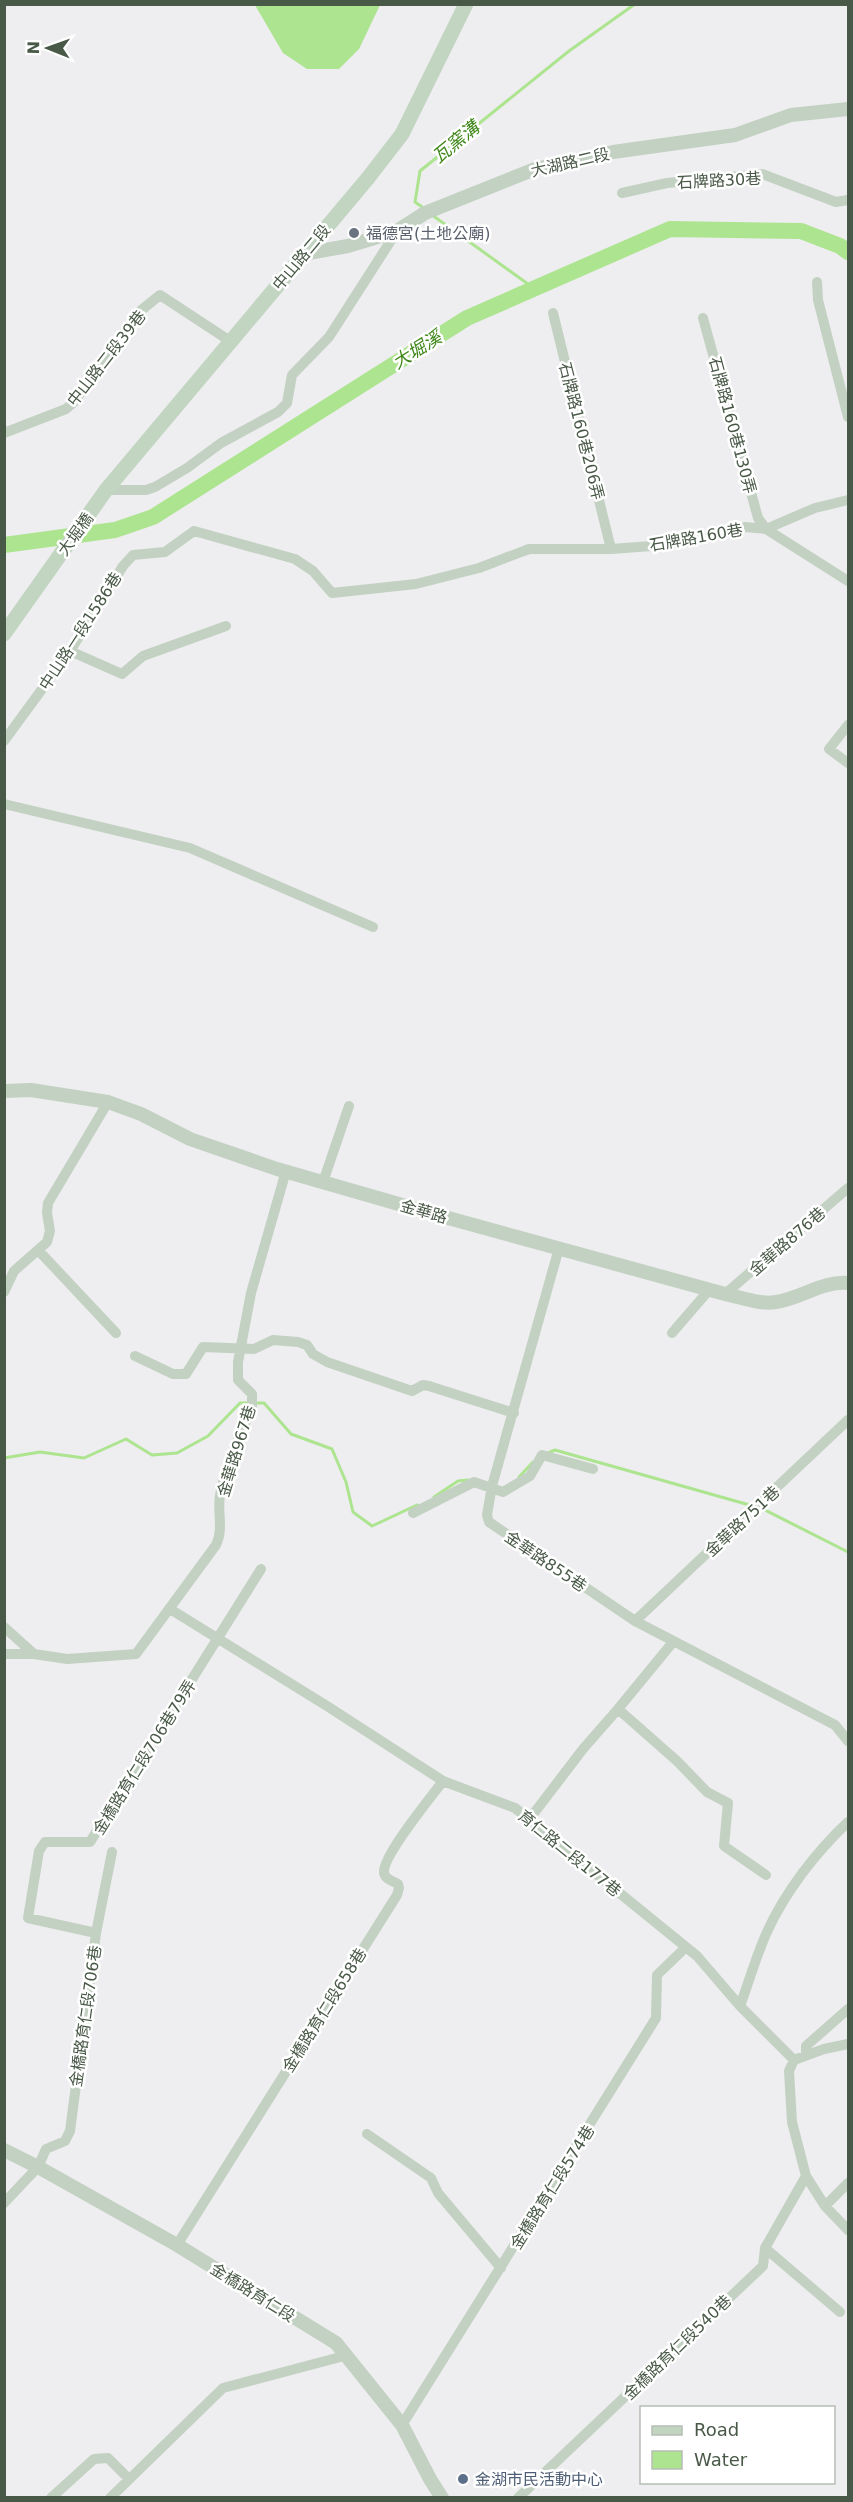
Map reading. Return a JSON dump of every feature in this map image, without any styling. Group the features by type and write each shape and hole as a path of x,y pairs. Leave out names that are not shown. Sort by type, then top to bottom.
{"main road":[{"name":"中山路二段","path":"106,490 368,178 402,134 466,4"},
{"name":"大堀橋","path":"4,634 106,490"}],"street":[{"name":"大湖路二段","path":"303,254 348,246 397,231 425,213 535,168 614,152 735,135 791,115 849,109"},
{"name":"石牌路30巷","path":"622,194 667,183 762,174 836,202 849,200"},
{"path":"106,490 146,490 187,468 221,443 278,412 287,403 292,375 329,337 397,231"},
{"path":"817,282 818,300 849,417"},
{"name":"中山路二段39巷","path":"4,432 66,409 74,402 140,312 160,295 231,341"},
{"name":"石牌路160巷206弄","path":"553,313 611,549"},
{"name":"石牌路160巷130弄","path":"703,318 758,518 766,529"},
{"name":"石牌路160巷","path":"611,549 698,540 745,527 766,529 816,508 849,500"},
{"path":"766,529 849,581"},
{"name":"中山路一段1586巷","path":"4,741 70,651 123,566 133,555 165,552 194,531 295,559 313,571 332,594 416,584 479,568 529,549 611,549"},
{"path":"70,651 122,674 143,656 226,626"},
{"path":"849,725 829,749 849,763"},
{"path":"4,804 190,848 373,927"},
{"name":"金華路","path":"4,1091 31,1090 108,1102 141,1114 190,1139 286,1171 559,1248 766,1303 777,1302 832,1282 849,1283"},
{"path":"4,1292 14,1271 47,1242 50,1231 48,1203 108,1102"},
{"path":"323,1182 349,1106"},
{"name":"金華路967巷","path":"4,1654 34,1654 67,1659 136,1654 210,1556 221,1536 219,1503 222,1490 252,1406 252,1394 238,1380 238,1362 251,1293 286,1171"},
{"name":"金華路876巷","path":"725,1293 849,1188"},
{"name":"金華路855巷","path":"559,1248 493,1484 487,1515 489,1522 635,1621 836,1725 849,1741"},
{"path":"38,1250 116,1333"},
{"path":"672,1333 710,1289"},
{"path":"135,1356 173,1374 186,1374 203,1347 254,1349 273,1340 298,1342 307,1345 313,1354 327,1362 396,1386 412,1391 423,1385 429,1386 514,1413"},
{"name":"金華路751巷","path":"635,1621 849,1420"},
{"path":"413,1513 474,1482 493,1484 503,1492 530,1476 542,1455 593,1469"},
{"name":"金橋路育仁段706巷79弄","path":"96,1934 28,1918 39,1851 45,1842 90,1842 261,1569"},
{"name":"育仁路二段177巷","path":"170,1609 443,1781 515,1808 528,1821 686,1947 794,2060"},
{"path":"4,1627 34,1654"},
{"path":"528,1821 584,1749 673,1642"},
{"path":"618,1709 677,1761 707,1792 728,1803 724,1846 766,1875"},
{"name":"金橋路育仁段658巷","path":"177,2245 397,1895 398,1884 385,1877 383,1873 385,1865 406,1829 443,1781"},
{"path":"740,2006 767,1933 783,1901 831,1838 849,1822"},
{"name":"金橋路育仁段706巷","path":"4,2203 38,2166 46,2150 65,2141 70,2131 96,1934 112,1852"},
{"name":"金橋路育仁段574巷","path":"402,2426 656,2018 657,1975 686,1947"},
{"path":"806,2055 806,2046 849,2009"},
{"path":"849,2044 794,2060 789,2071 792,2122 806,2176 825,2206 849,2230"},
{"path":"367,2134 431,2178 438,2193 501,2268"},
{"name":"金橋路育仁段","path":"4,2150 38,2166 177,2245 336,2343 348,2355 402,2426 442,2498"},
{"name":"金橋路育仁段540巷","path":"518,2498 763,2266 765,2248 806,2176"},
{"path":"825,2206 849,2183"},
{"path":"765,2248 840,2312"},
{"path":"110,2498 223,2388 348,2355"},
{"path":"51,2498 94,2459 108,2458 129,2479"}],"water":[{"path":"255,5 380,5 359,49 339,69 307,69 283,53"}],"waterway":[{"name":"瓦窯溝","path":"425,209 415,202 420,171 569,51 635,4"},
{"name":"瓦窯溝","path":"432,215 535,289"},
{"name":"大堀溪","path":"4,545 115,530 153,517 467,318 670,229 801,231 840,246 848,252"},
{"path":"4,1458 40,1452 84,1458 126,1439 152,1455 177,1453 208,1436 240,1403 248,1403"},
{"path":"255,1403 264,1403 291,1434 332,1449 346,1482 353,1512 372,1526 417,1505"},
{"path":"548,1453 555,1450 753,1506"},
{"path":"519,1477 533,1462"},
{"path":"434,1497 458,1481 468,1480"},
{"path":"759,1507 848,1552"}],"place":[{"name":"福德宮(土地公廟)","path":"354,233"},
{"name":"金湖市民活動中心","path":"463,2479"}]}
